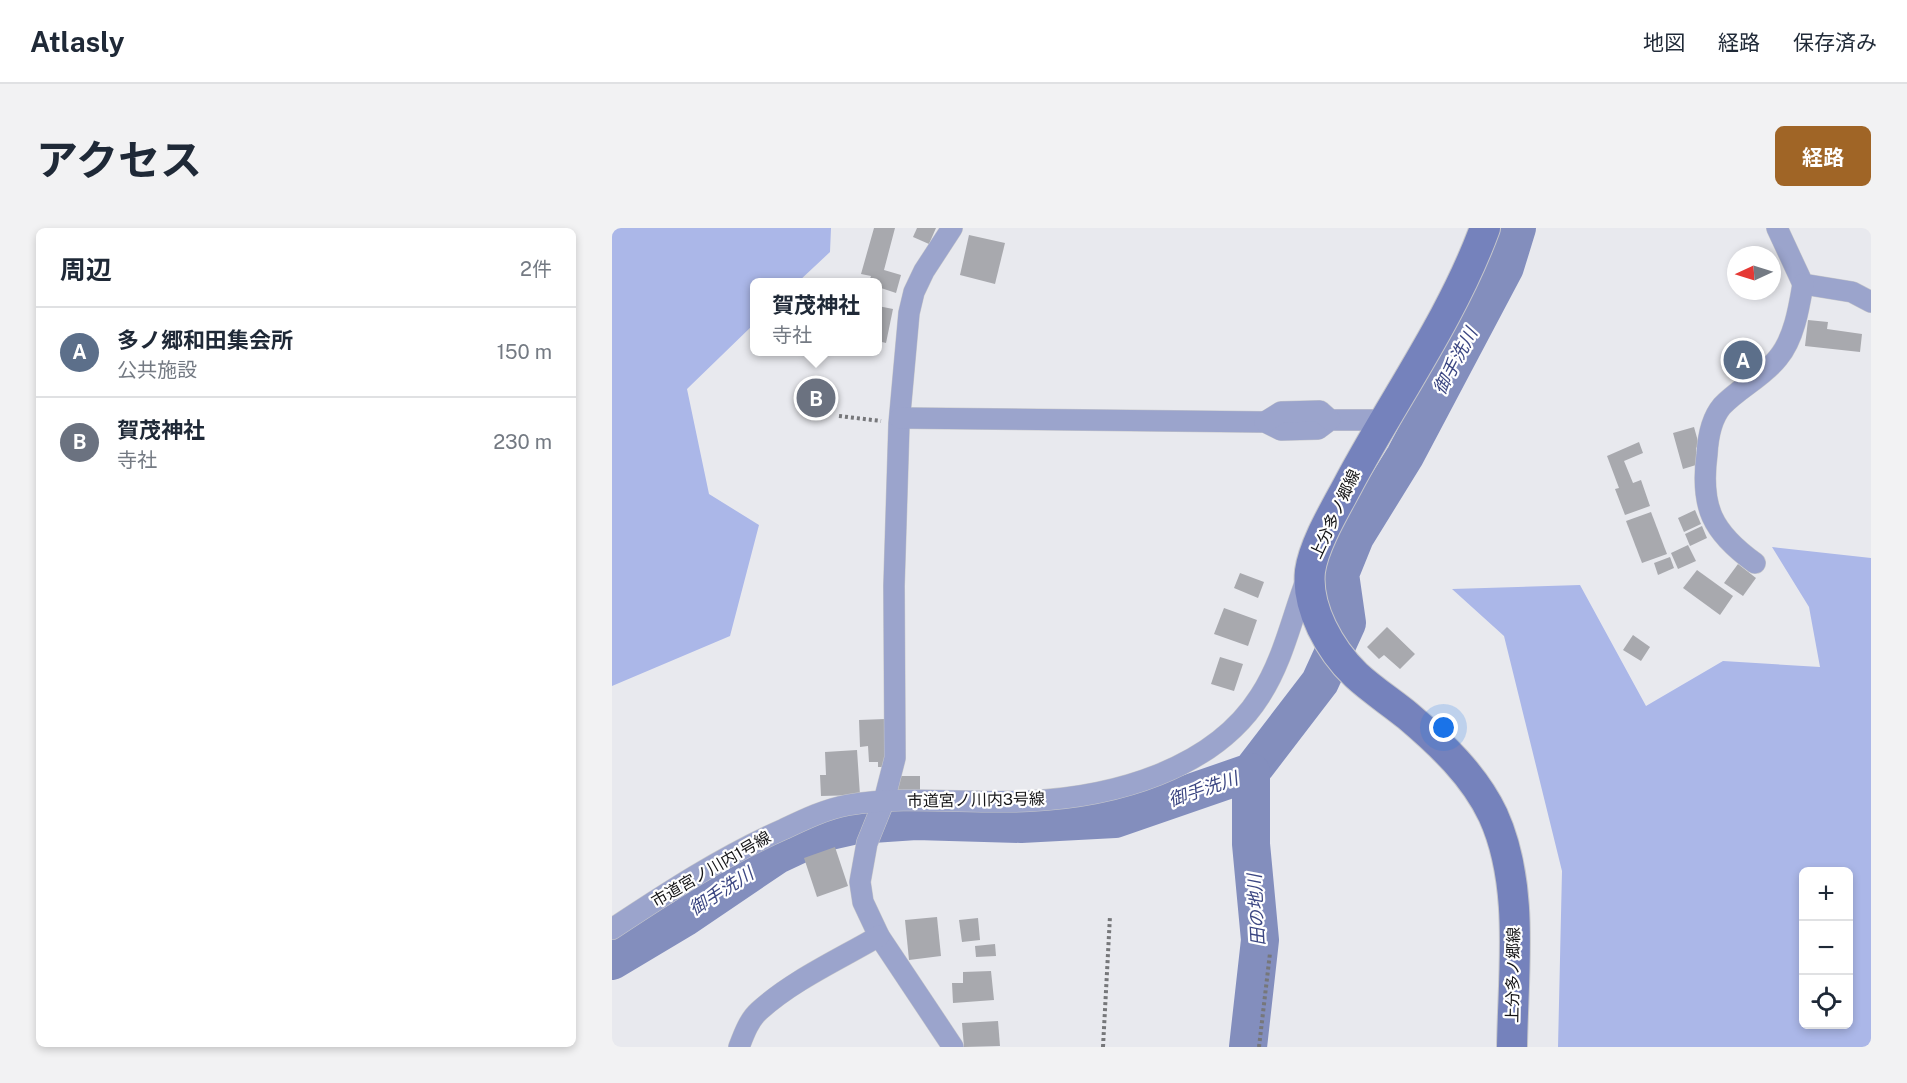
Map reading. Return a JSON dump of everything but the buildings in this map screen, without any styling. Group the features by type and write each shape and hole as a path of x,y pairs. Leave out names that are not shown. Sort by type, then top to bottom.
{"main road":[{"name":"上分多ノ郷線","path":"1485,228 1462,284 1383,420 1337,506 1311,570 1310,585 1315,609 1334,649 1357,676 1407,714 1449,753 1472,778 1492,814 1501,836 1512,891 1512,1047"}],"street":[{"path":"952,228 914,292 909,312 900,421 894,586 895,758 882,806 867,843 860,882 863,902 879,936 953,1047"},
{"path":"1755,563 1731,545 1708,509 1704,474 1708,437 1721,408 1779,358 1791,333 1803,284 1777,228"},
{"path":"1803,284 1852,292 1871,302"},
{"path":"900,421 1265,423 1281,412 1320,411 1330,420 1383,420"},
{"name":"市道宮ノ川内3号線","path":"882,806 1057,798 1103,791 1152,777 1194,759 1233,730 1246,717 1262,694 1311,570"},
{"name":"市道宮ノ川内1号線","path":"612,929 745,846 825,811 882,806"},
{"path":"739,1047 747,1027 758,1012 786,991 879,936"}],"path":[{"path":"839,416 900,421"},
{"path":"1103,1047 1110,916"},
{"path":"1260,1047 1270,953"}],"shaded area":[{"path":"612,228 831,228 830,252 802,278 750,278 750,328 687,389 709,494 759,525 730,636 612,686"},
{"path":"1772,547 1871,558 1871,1047 1558,1047 1562,871 1504,636 1452,589 1580,585 1646,706 1723,661 1820,667 1809,607"}],"waterway":[{"name":"御手洗川","path":"612,961 684,918 777,855 826,832 857,825 916,821 1021,824 1115,819 1251,772 1320,682 1347,623 1340,574 1355,537 1405,456 1505,267 1517,228"},
{"name":"田の地川","path":"1248,1047 1260,940 1251,844 1251,772"}],"place":[{"name":"多ノ郷和田集会所","path":"1743,360"},
{"name":"賀茂神社","path":"816,398"}]}
